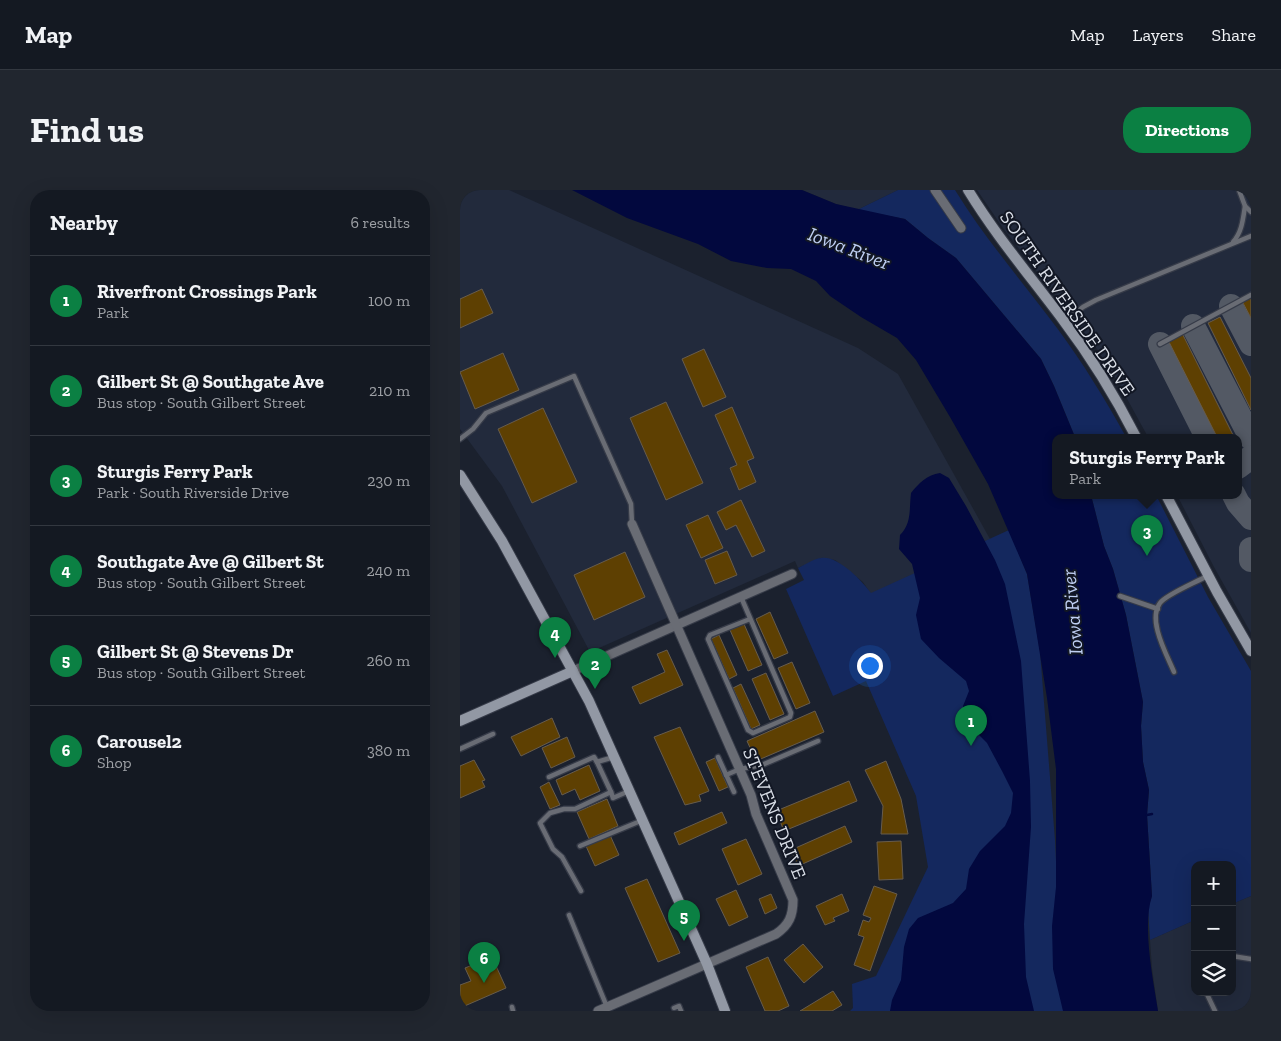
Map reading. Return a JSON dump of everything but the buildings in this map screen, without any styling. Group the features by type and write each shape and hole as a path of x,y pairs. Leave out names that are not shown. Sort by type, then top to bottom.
{"main road":[{"name":"SOUTH RIVERSIDE DRIVE","path":"968,190 993,230 1064,322 1103,378 1134,434"},
{"path":"460,475 502,541 573,670 630,790 707,964 724,1011"},
{"path":"1168,499 1251,651"},
{"path":"460,721 573,670"}],"street":[{"path":"935,190 961,228"},
{"name":"STEVENS DRIVE","path":"598,1011 776,934 785,928 791,920 793,910 792,900 756,814 751,795 632,524"},
{"path":"573,670 792,574"}],"lane":[{"path":"1239,190 1245,206 1251,212"},
{"path":"1230,244 1238,236 1245,206"},
{"path":"1064,322 1083,307 1096,300 1250,236 1251,243"},
{"path":"1160,344 1251,295"},
{"path":"460,439 473,429 486,413 574,376 631,504 632,524"},
{"path":"1174,672 1156,628 1155,616 1160,603 1209,575"},
{"path":"1120,596 1158,609"},
{"path":"741,597 791,713 790,717 753,732 748,730 708,639 710,635 750,619"},
{"path":"460,749 493,734"},
{"path":"726,775 740,769 762,765 818,741"},
{"path":"718,756 734,792"},
{"path":"549,777 594,757 613,798 630,790"},
{"path":"597,762 615,757"},
{"path":"581,891 562,857 553,849 540,823 550,813 564,809 575,809 611,792"},
{"path":"580,846 643,820"},
{"path":"569,915 607,1007"},
{"path":"1236,956 1251,958"},
{"path":"1208,996 1215,1011"},
{"path":"674,1008 679,1006 681,1011"}],"shaded area":[{"path":"460,190 509,190 858,348 898,374 990,539 871,594 863,582 835,560 821,558 798,568 795,561 590,652 502,486 460,429"},
{"path":"802,190 898,190 857,210 836,204"},
{"path":"898,190 955,190 991,243 1076,354 1124,434 1074,434 1041,359 956,258 905,219 857,210"},
{"path":"977,190 1251,190 1251,633 1179,499 1242,499 1242,434 1146,434 1097,349 1003,228"},
{"path":"1092,499 1158,499 1208,597 1251,671 1251,896 1236,902 1236,861 1191,861 1191,922 1150,940 1148,908 1152,896 1147,815 1149,790 1143,762 1141,726 1143,702 1126,615 1113,569 1104,546"},
{"path":"1009,530 1027,574 1040,652 1055,840 1063,1011 850,1011 853,1008 852,984 876,976 928,867 916,796 866,681 833,696 786,589 804,580 798,568 821,558 828,558 849,570 871,593"},
{"path":"1251,896 1251,1011 1158,1011 1150,940 1191,922 1191,996 1236,996 1236,902"}],"water":[{"name":"Iowa River","path":"572,190 802,190 836,204 905,219 956,258 1041,359 1074,434 1052,434 1052,499 1092,499 1104,546 1113,569 1126,615 1143,702 1141,726 1143,762 1149,790 1147,815 1152,896 1149,908 1148,937 1158,1011 1063,1011 1053,969 1052,926 1056,887 1056,769 1047,698 1027,574 988,484 916,360 897,338 830,296 816,281 791,269 767,268 731,261 698,244 627,218"},
{"path":"940,473 949,478 995,560 1005,584 1021,661 1030,781 1031,827 1024,924 1026,977 1034,1011 890,1011 892,1000 901,980 904,947 909,929 918,918 953,903 966,889 969,869 980,851 1005,826 1011,813 1013,793 987,743 967,723 963,706 969,691 966,681 939,658 921,639 916,615 920,598 912,564 899,549 900,535 908,521 911,493 924,480"}],"waterway":[{"path":"1147,815 1152,814"}],"taxiway":[{"path":"1231,306 1251,344"},
{"path":"1193,326 1251,438"},
{"path":"1160,344 1205,434"},
{"path":"1242,464 1251,457"},
{"path":"1236,499 1251,518"},
{"path":"1251,549 1251,560"}],"place":[{"name":"Sturgis Ferry Park","path":"1147,556"},
{"name":"Southgate Ave @ Gilbert St","path":"555,658"},
{"name":"Gilbert St @ Southgate Ave","path":"595,689"},
{"name":"Riverfront Crossings Park","path":"971,746"},
{"name":"Gilbert St @ Stevens Dr","path":"684,941"},
{"name":"Carousel2","path":"484,983"}]}
